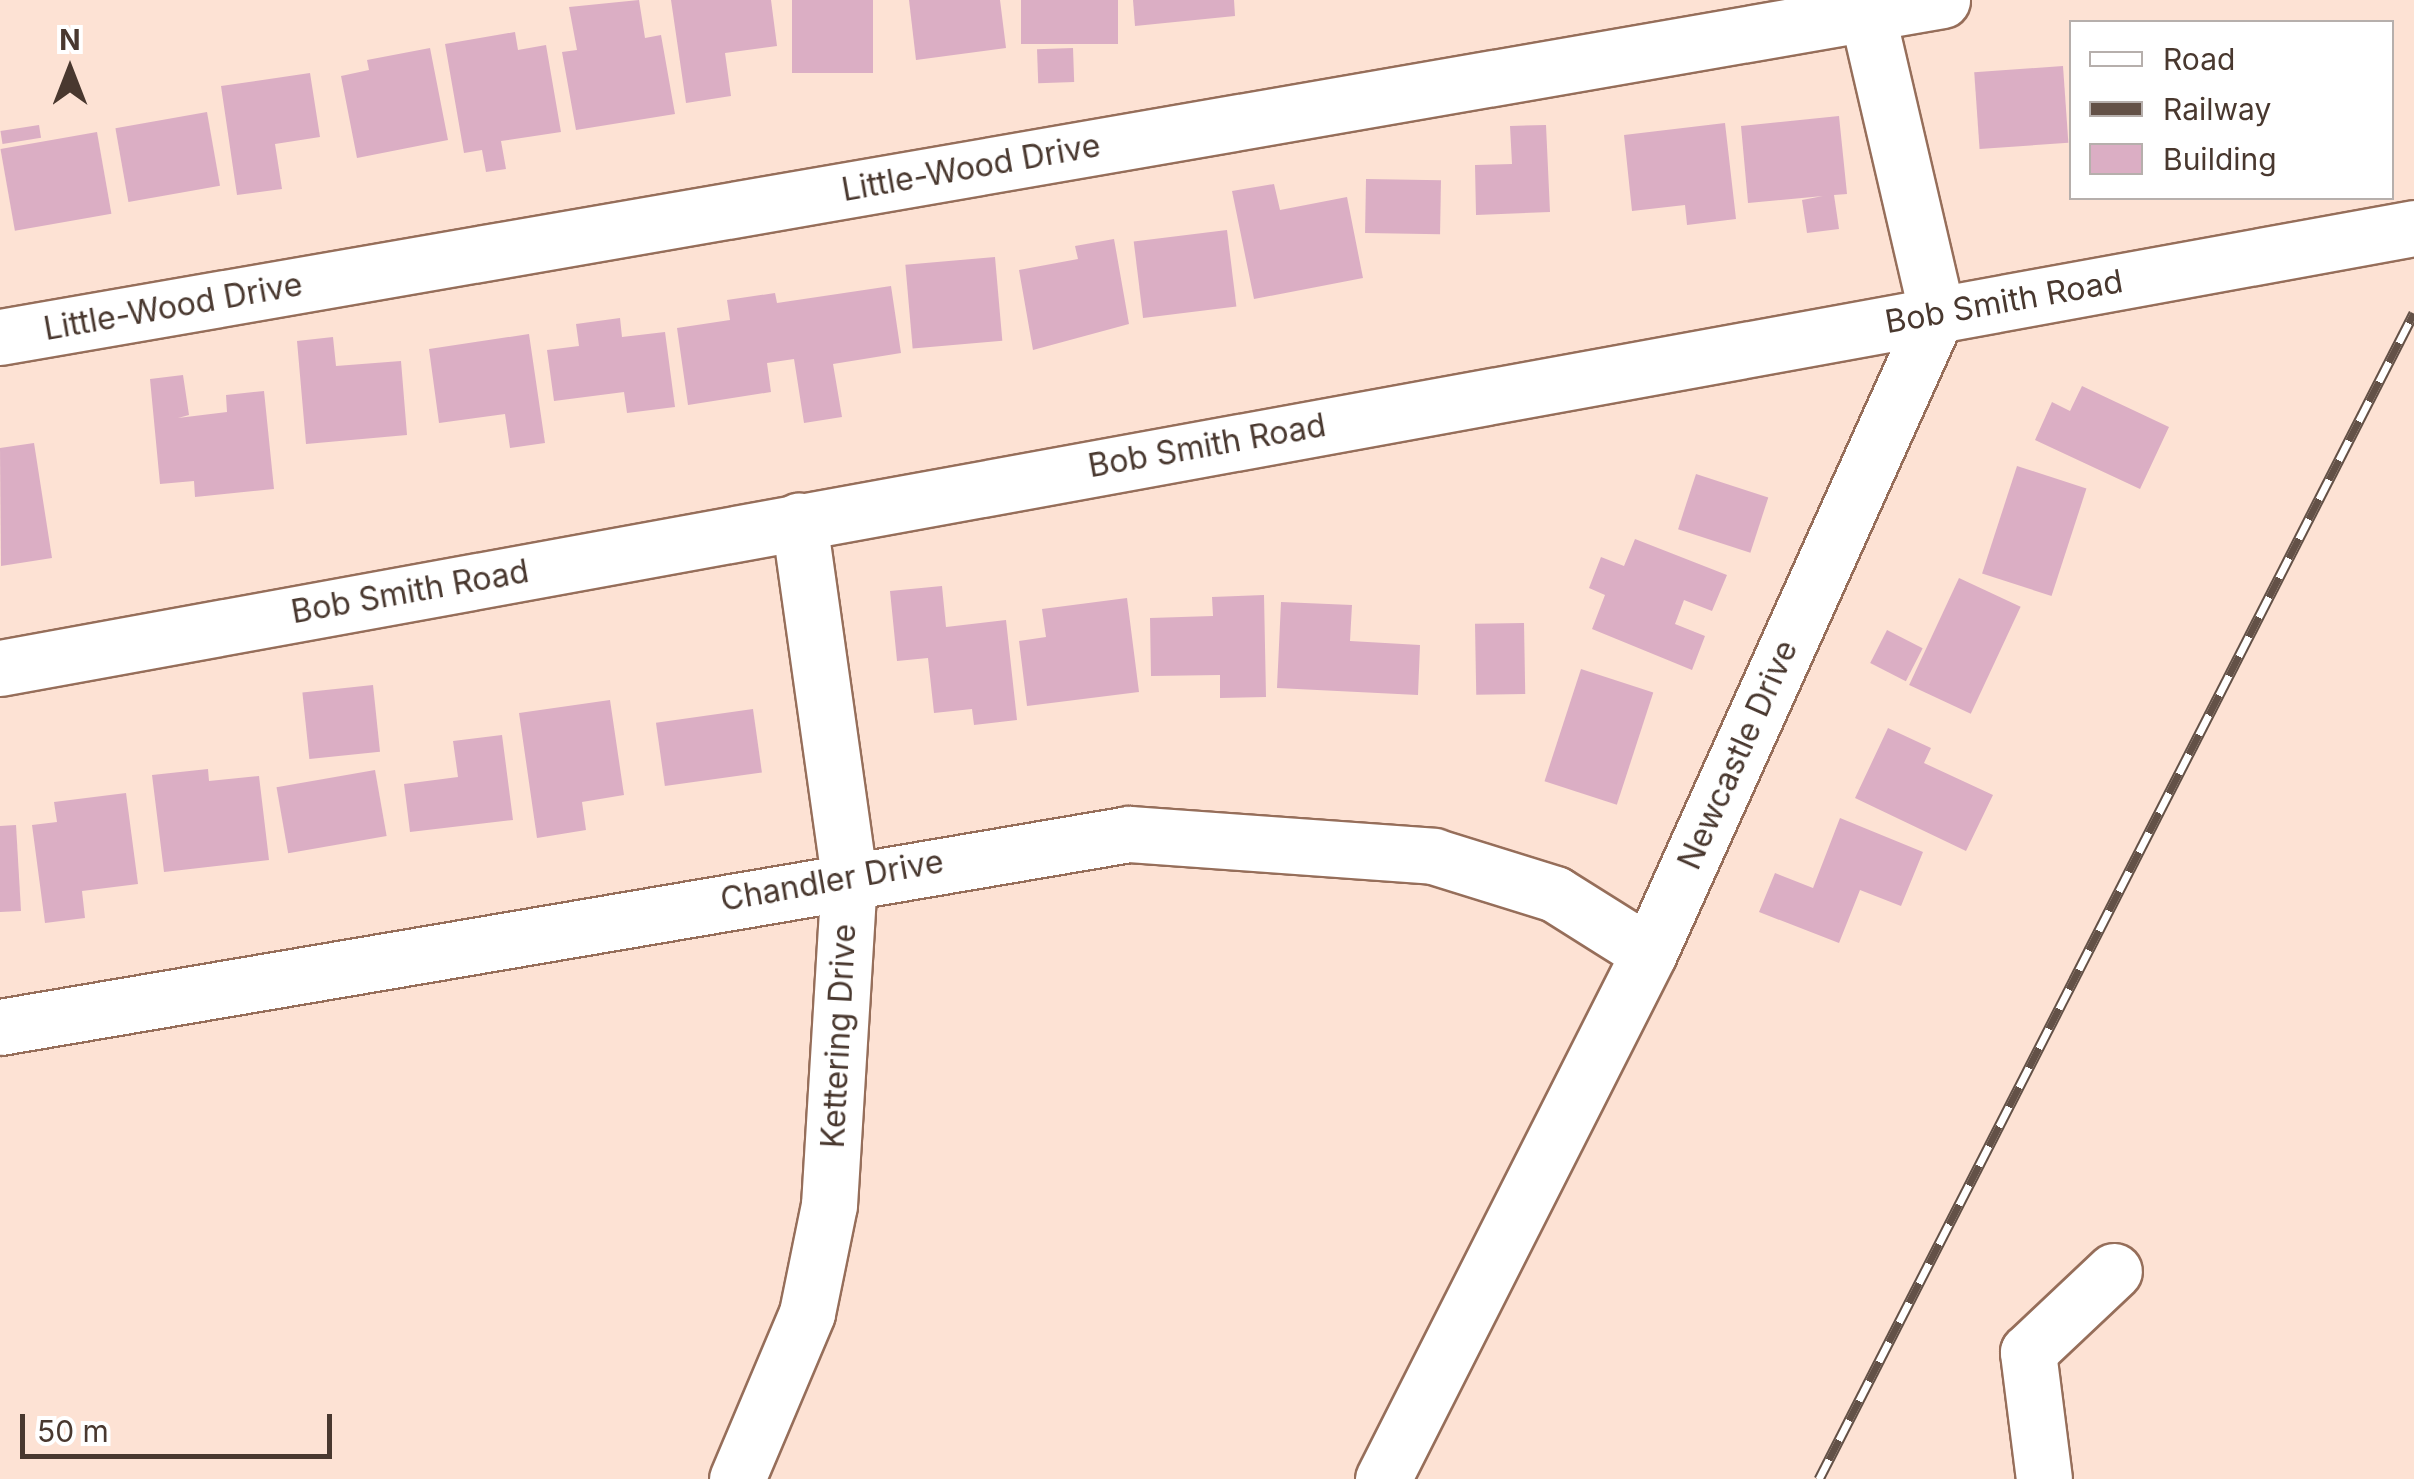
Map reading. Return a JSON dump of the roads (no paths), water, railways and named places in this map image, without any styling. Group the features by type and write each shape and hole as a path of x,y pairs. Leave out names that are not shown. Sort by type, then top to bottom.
{"street":[{"name":"Little-Wood Drive","path":"0,336 1865,6 1942,0"},
{"path":"1865,6 1937,314"},
{"name":"Bob Smith Road","path":"0,668 2414,228"},
{"name":"Newcastle Drive","path":"1383,1479 1649,953 1937,314"},
{"name":"Kettering Drive","path":"737,1479 806,1313 829,1205 849,877 799,520"},
{"name":"Chandler Drive","path":"0,1027 849,877 1130,834 1434,856 1555,894 1649,953"},
{"path":"2044,1479 2028,1352 2114,1271"}],"railway":[{"path":"1819,1479 2414,313"}]}
